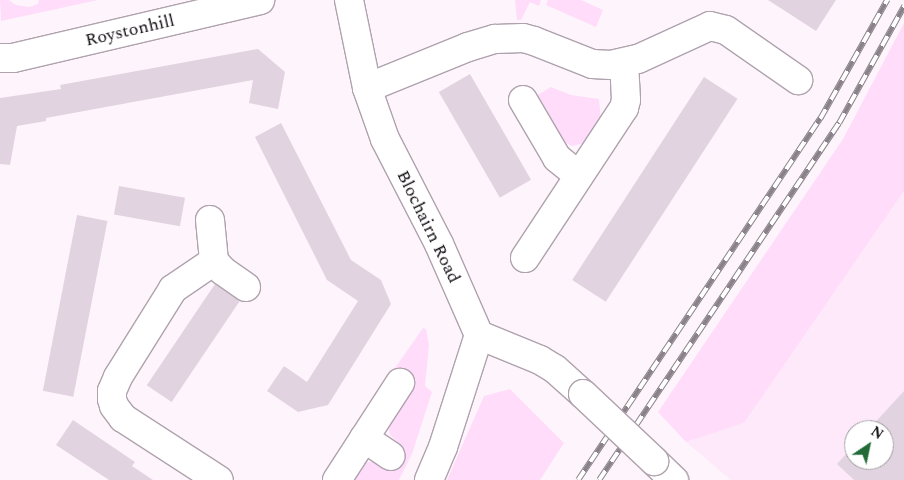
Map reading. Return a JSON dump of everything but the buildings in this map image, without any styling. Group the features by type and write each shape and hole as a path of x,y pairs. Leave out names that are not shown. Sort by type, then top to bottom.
{"street":[{"name":"Roystonhill","path":"0,58 13,58 260,0"},
{"name":"Blochairn Road","path":"349,0 367,88 385,139 440,244 479,335"},
{"path":"367,88 468,47 509,38 534,41 592,64 602,65 624,63 638,59 703,28 719,27 798,80"},
{"path":"524,258 624,108 626,100 624,63"},
{"path":"523,100 557,158 579,176"},
{"path":"210,220 214,261 246,287"},
{"path":"214,261 173,289 118,377 112,391 112,398 114,406 123,418 219,480"},
{"path":"429,480 446,439 479,335 540,360 554,369 674,480"},
{"path":"337,480 400,383"},
{"path":"364,438 391,456"}],"shaded area":[{"path":"0,0 9,0 16,5 29,7 38,4 39,0 98,0 1,21"},
{"path":"515,0 541,0 539,6 530,2 521,20 517,20"},
{"path":"548,0 581,0 603,10 596,27 546,5"},
{"path":"904,23 904,191 744,423 686,442 658,412 843,139"},
{"path":"551,87 571,95 599,99 601,121 585,143 572,146 560,140 534,97"},
{"path":"904,191 904,480 731,480 686,442 744,423"},
{"path":"423,328 426,329 429,345 425,386 432,392 412,454 399,480 354,480 367,462 374,462 388,470 403,447 390,435 387,421 414,381 395,368"},
{"path":"510,389 564,443 540,480 447,480 484,396"}],"railway":[{"path":"578,480 820,119 887,0"},
{"path":"599,480 839,123 904,6"}]}
